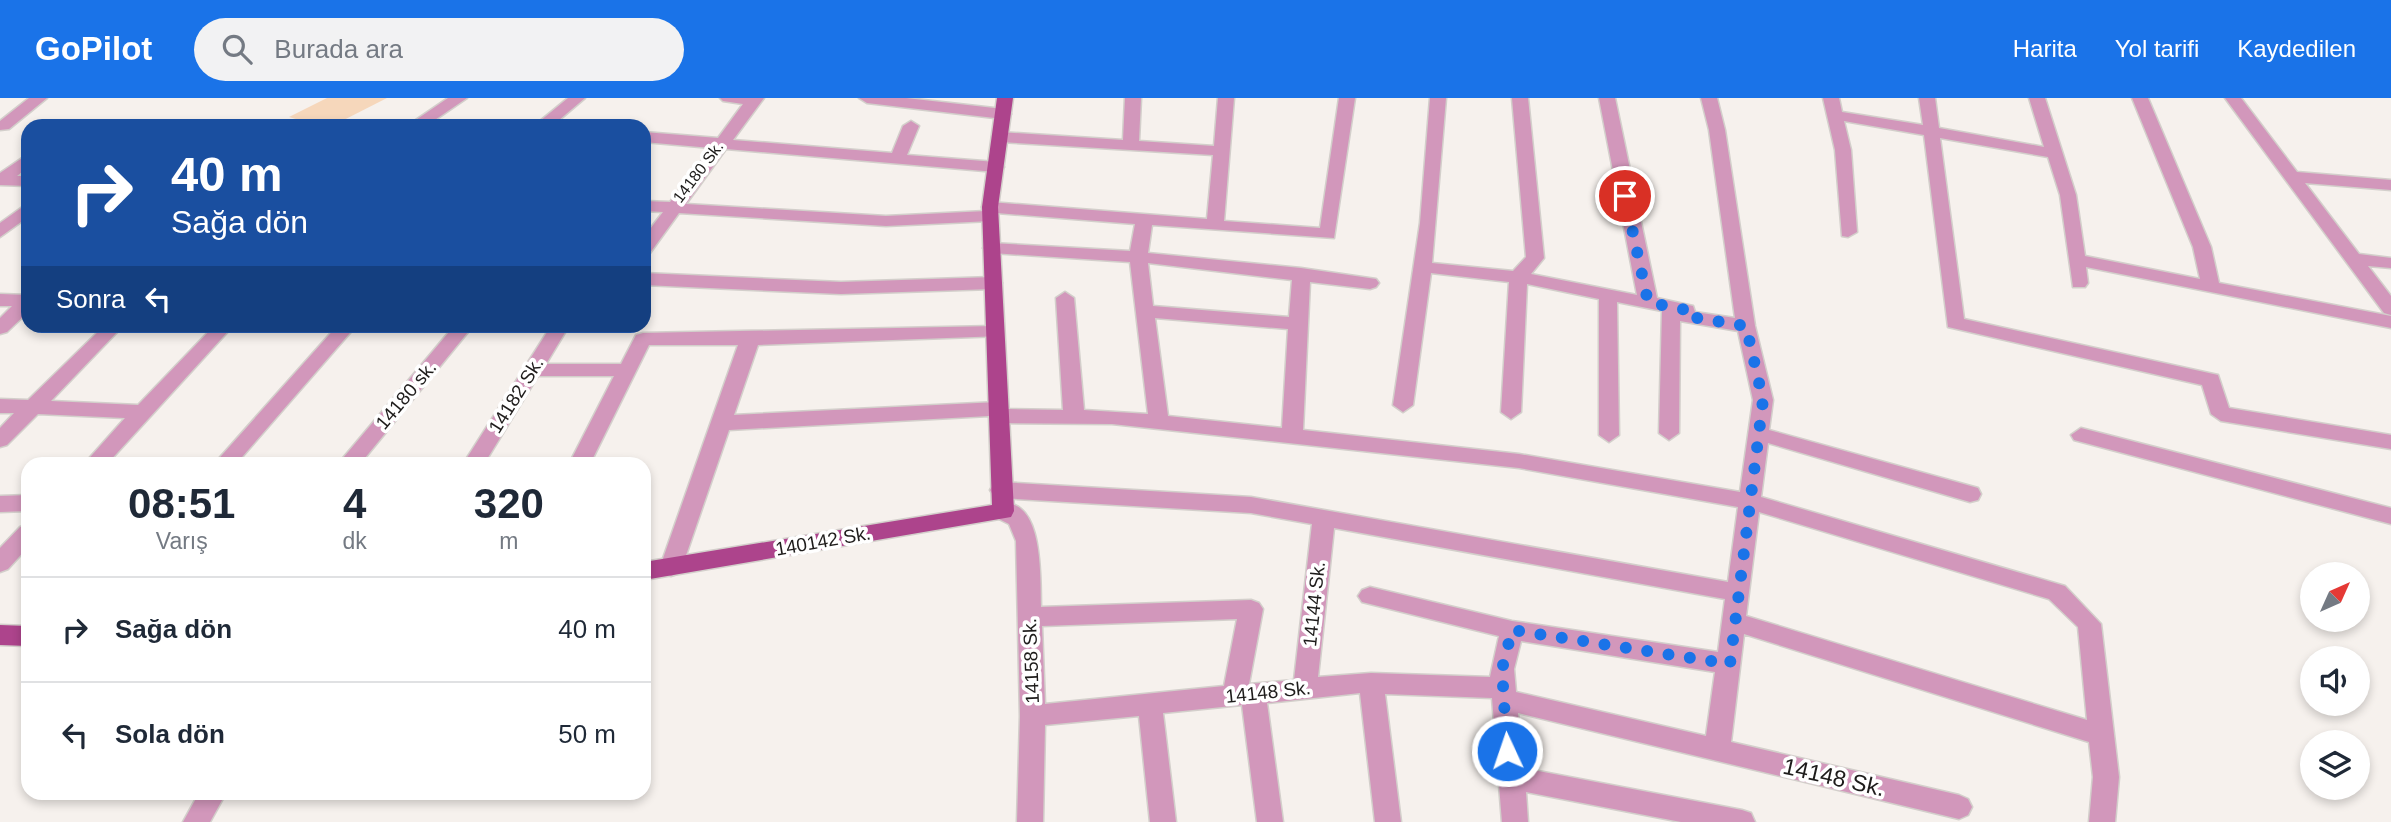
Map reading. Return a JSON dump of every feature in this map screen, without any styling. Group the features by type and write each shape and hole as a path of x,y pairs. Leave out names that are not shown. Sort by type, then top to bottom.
{"main road":[{"path":"1002,500 990,212 1004,106"},
{"name":"140142 Sk.","path":"651,570 1002,500"},
{"path":"0,635 21,636"}],"street":[{"path":"1,126 39,98"},
{"path":"426,119 459,98"},
{"path":"551,119 577,98"},
{"path":"728,98 754,99"},
{"path":"867,98 1004,106"},
{"path":"1131,145 1133,98"},
{"path":"1215,225 1219,151 1226,98"},
{"path":"651,206 886,221 990,212 1144,219 1328,234 1347,98"},
{"path":"1403,405 1423,267 1438,98"},
{"path":"1511,412 1518,277 1535,258 1520,98"},
{"path":"1607,98 1648,302"},
{"path":"1709,98 1721,155 1746,326 1763,400 1752,502 1717,750"},
{"path":"1831,98 1843,150 1848,232"},
{"path":"1927,98 1955,323 2211,380 2221,414 2391,442"},
{"path":"2037,98 2068,195 2079,283"},
{"path":"2140,98 2202,247 2211,286"},
{"path":"2233,98 2391,309"},
{"name":"14180 Sk.","path":"651,238 754,99"},
{"path":"1835,115 2054,153"},
{"path":"1,126 21,127"},
{"path":"897,160 911,126"},
{"path":"1000,137 1219,151"},
{"path":"651,139 996,167"},
{"path":"1,180 21,164"},
{"path":"2294,177 2391,185"},
{"path":"1,180 21,181"},
{"path":"0,232 21,214"},
{"path":"1144,219 1138,257 1159,422"},
{"path":"992,248 1138,257 1301,273 1370,283"},
{"path":"2354,258 2391,263"},
{"path":"2076,260 2391,322"},
{"path":"1423,267 1518,277 1686,310 1685,316 1746,326"},
{"path":"1292,436 1301,273"},
{"path":"651,279 841,288 993,283"},
{"path":"1608,294 1609,435"},
{"path":"1065,298 1074,417"},
{"path":"0,300 21,301"},
{"path":"0,328 21,308"},
{"path":"1669,433 1671,308"},
{"path":"1145,311 1298,324"},
{"path":"582,457 643,339 750,339 995,332"},
{"path":"0,440 107,333"},
{"path":"101,457 217,333"},
{"path":"230,457 341,333"},
{"name":"14180 sk.","path":"354,457 458,333"},
{"name":"14182 Sk.","path":"477,457 556,333"},
{"path":"671,567 750,339"},
{"path":"532,370 626,370"},
{"path":"0,406 143,412"},
{"path":"721,423 999,413 1159,422 1518,461 1752,502 2057,592 2089,624 2106,777 2102,822"},
{"path":"1759,434 1970,494"},
{"path":"2081,435 2391,516"},
{"path":"1002,500 1251,505 1740,593"},
{"name":"14158 Sk.","path":"1002,500 1018,519 1027,541 1033,716 1030,822"},
{"path":"0,504 21,503"},
{"name":"14144 Sk.","path":"1305,688 1324,519"},
{"path":"0,563 21,540"},
{"path":"1370,596 1512,630 1730,664"},
{"path":"1030,617 1251,609 1244,695 1270,822"},
{"path":"1736,621 2101,735"},
{"path":"1512,630 1502,669 1509,777 1515,822"},
{"path":"1371,683 1388,822"},
{"name":"14148 Sk.","path":"1033,716 1371,683 1504,694 1717,750 1959,807"},
{"path":"1150,705 1163,822"},
{"path":"1509,777 1742,822"},
{"path":"196,822 209,800"}],"building":[{"path":"327,98 387,98 346,119 289,117"}],"route":[{"path":"1507,751 1502,669 1512,630 1730,664 1763,400 1746,326 1685,316 1686,310 1648,302 1625,196"}]}
